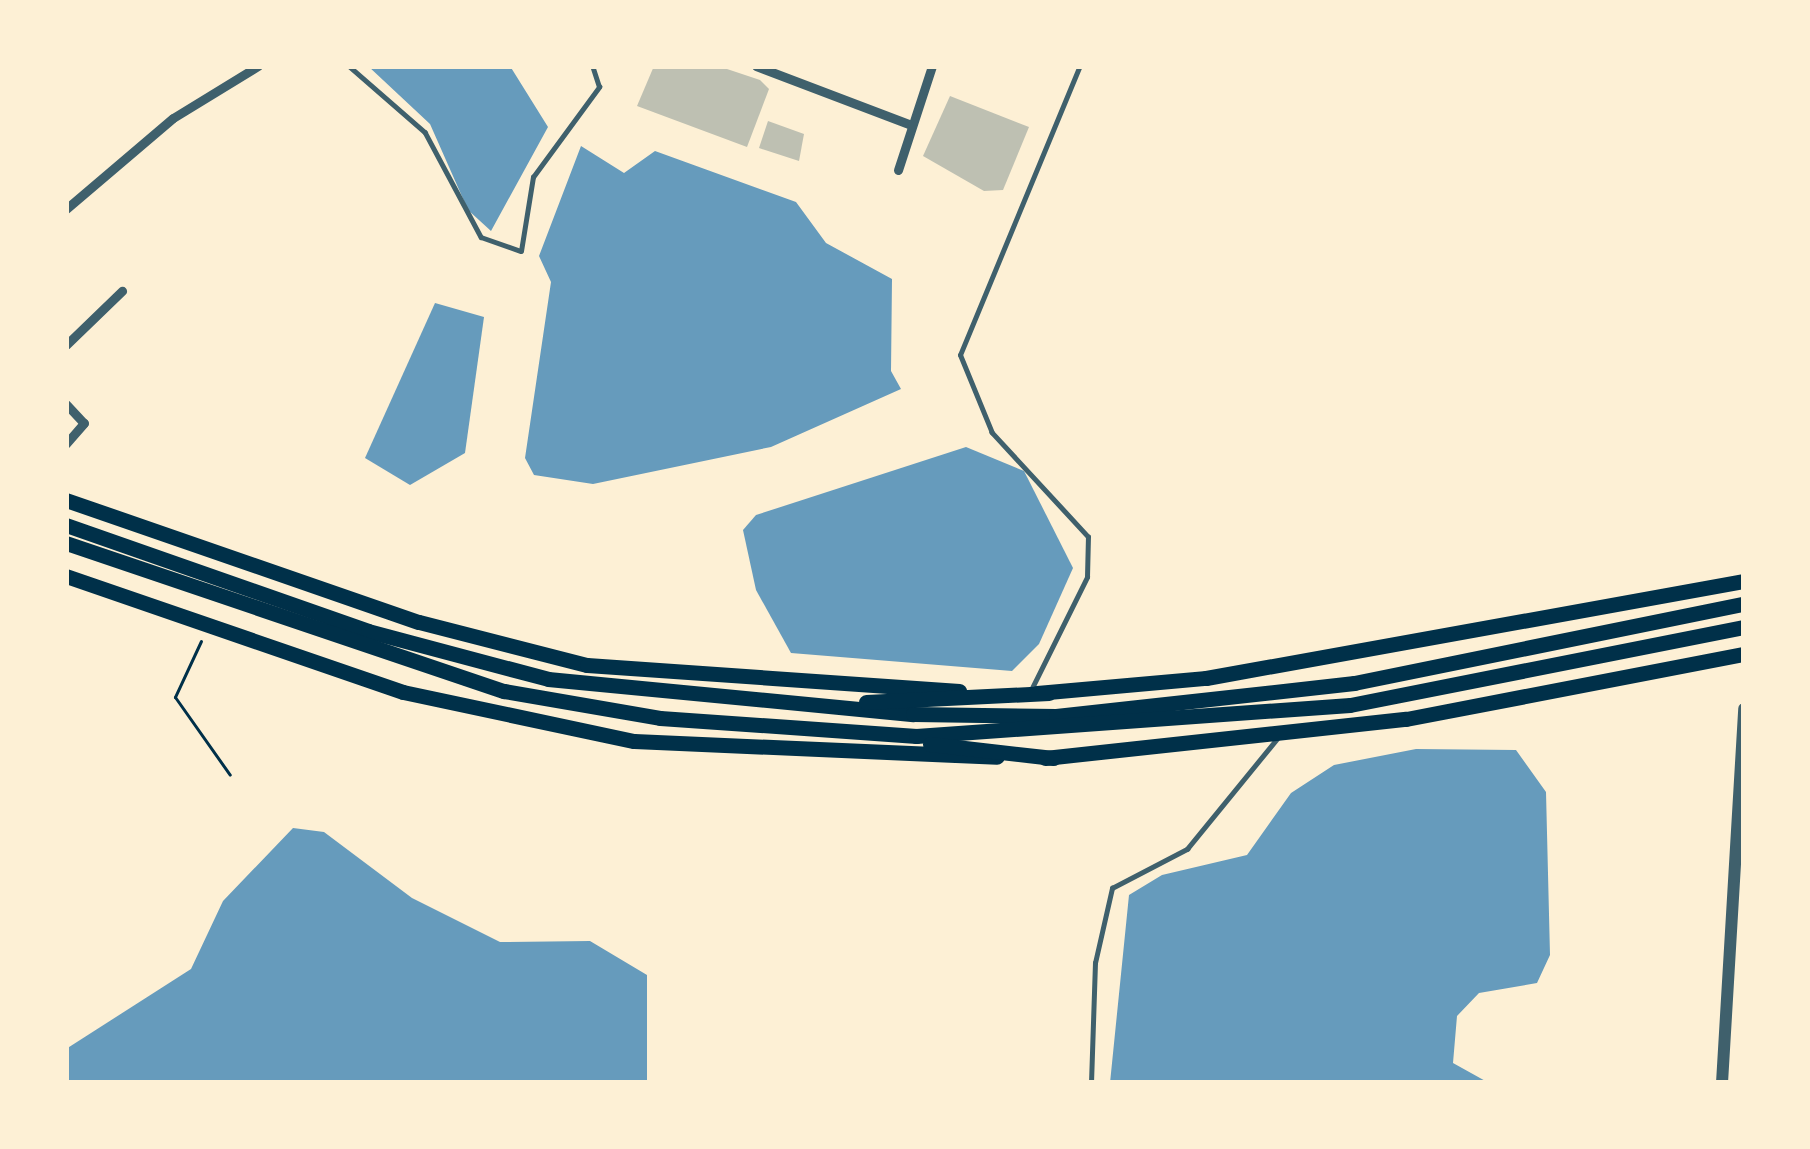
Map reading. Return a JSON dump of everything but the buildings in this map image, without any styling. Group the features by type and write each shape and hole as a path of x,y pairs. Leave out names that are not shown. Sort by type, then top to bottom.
{"main road":[{"path":"66,500 419,622 587,665 1049,694"},
{"path":"66,525 368,631 548,679 791,706 1056,716 1224,700 1744,604"},
{"path":"66,543 504,691 1053,758"},
{"path":"66,576 403,692 634,741 1053,758 1279,736 1744,654"},
{"path":"791,706 1049,694 1427,642 1744,581"},
{"path":"790,728 916,736 1215,719 1482,682 1744,627"}],"street":[{"path":"66,209 173,118 258,66"},
{"path":"756,66 909,124"},
{"path":"898,170 909,124 932,66"},
{"path":"66,344 122,291"},
{"path":"66,404 84,423 66,444"},
{"path":"1722,1083 1737,932 1744,709"}],"lane":[{"path":"349,66 425,132 482,237 521,251 533,177 599,87 592,66"},
{"path":"1030,693 1087,578 1088,537 992,433 962,378 962,331 1079,66"},
{"path":"1091,1083 1095,963 1112,888 1187,849 1279,736"}],"path":[{"path":"204,627 175,697 230,775"}],"water":[{"path":"368,66 510,66 548,127 491,231 468,210 430,124"},
{"path":"581,146 624,173 655,151 796,202 826,243 892,279 891,371 901,389 771,447 593,484 534,475 525,458 551,282 539,256"},
{"path":"435,303 484,317 465,453 410,485 365,458"},
{"path":"966,447 1024,471 1073,568 1039,644 1012,671 791,653 756,590 743,530 756,515"},
{"path":"1416,749 1516,750 1546,792 1550,955 1537,983 1479,993 1457,1016 1453,1063 1489,1083 1110,1083 1129,895 1162,875 1247,855 1291,793 1334,765"},
{"path":"293,828 324,832 412,898 500,942 590,941 647,975 647,1083 66,1083 66,1049 191,969 223,901"}]}
